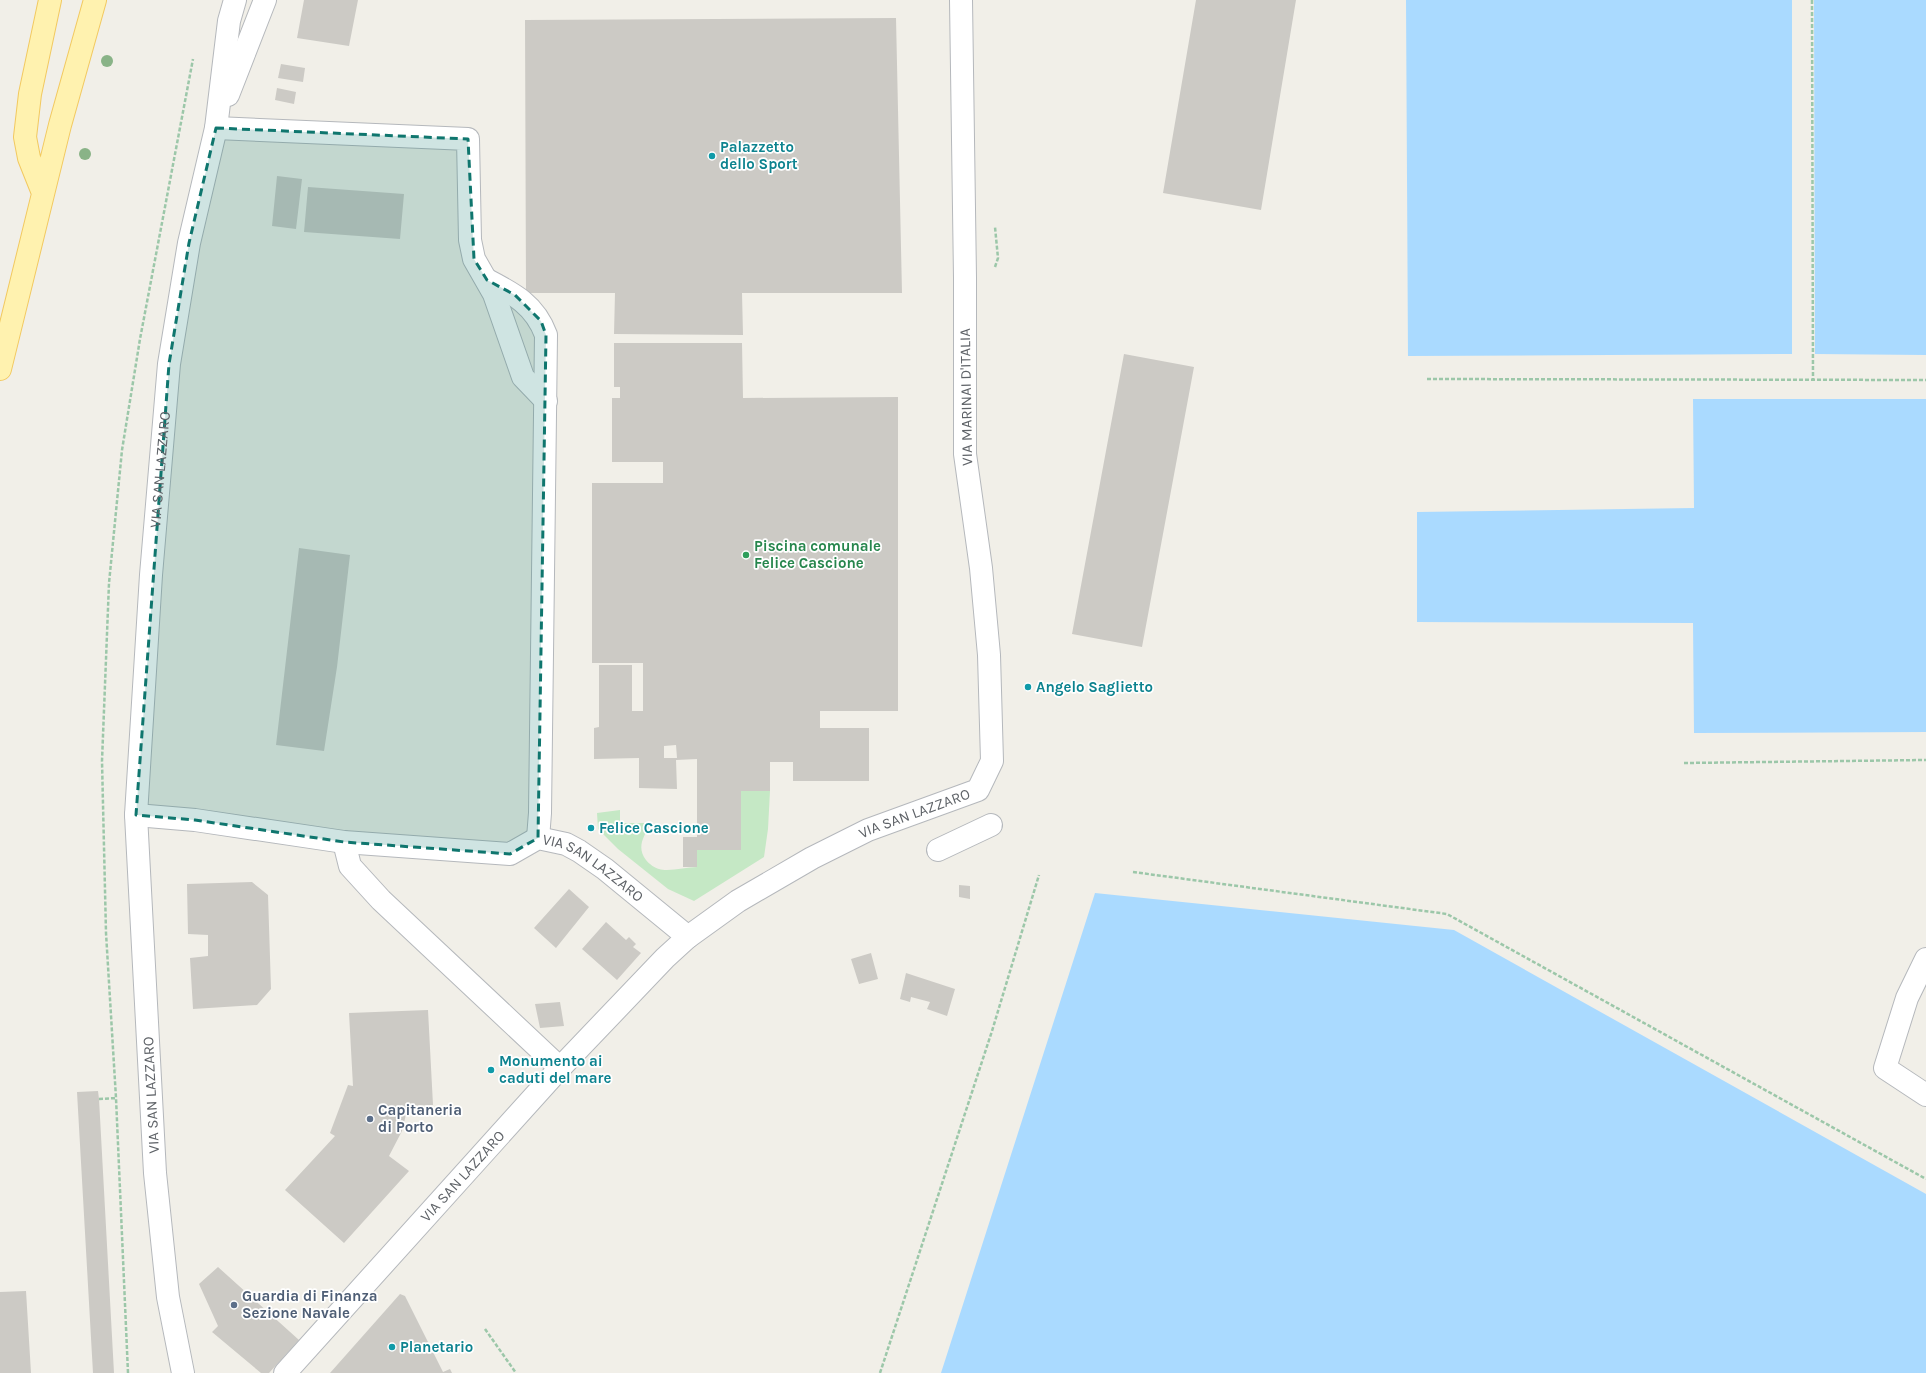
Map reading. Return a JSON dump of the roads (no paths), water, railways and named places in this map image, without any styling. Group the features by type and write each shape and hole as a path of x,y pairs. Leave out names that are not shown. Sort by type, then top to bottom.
{"main road":[{"path":"43,193 29,158 25,138 30,94 50,0"},
{"path":"0,369 60,125 95,0"},
{"path":"25,138 35,143 42,143 49,140 60,125"}],"street":[{"name":"VIA SAN LAZZARO","path":"183,1373 168,1298 155,1173 136,815 151,575 168,364 189,243 216,128 229,21 236,0"},
{"name":"VIA SAN LAZZARO","path":"216,128 265,0"},
{"name":"VIA MARINAI D'ITALIA","path":"961,0 965,286 965,454 980,568 989,655 992,738 992,761 978,790"},
{"path":"216,128 468,139 470,240 474,259 494,294 523,377 546,401"},
{"path":"487,280 515,295 534,312 541,321 546,335 540,797 538,838"},
{"name":"VIA SAN LAZZARO","path":"285,1373 560,1068 688,937 738,901 812,858 868,830 978,790"},
{"name":"VIA SAN LAZZARO","path":"136,815 195,820 344,842 510,854 538,838 566,844 605,869 688,937"},
{"path":"938,850 991,825"},
{"path":"344,842 350,866 381,900 560,1068"},
{"path":"1926,958 1907,998 1885,1068 1926,1095"}],"water":[{"path":"1406,0 1792,0 1792,354 1408,356"},
{"path":"1814,0 1926,0 1926,355 1815,354"},
{"path":"1693,399 1926,399 1926,732 1694,733 1693,623 1417,622 1417,512 1694,508"},
{"path":"1095,893 1454,930 1926,1194 1926,1373 941,1373"}],"place":[{"name":"Palazzetto dello Sport","path":"712,156"},
{"name":"Piscina comunale Felice Cascione","path":"746,555"},
{"name":"Angelo Saglietto","path":"1028,687"},
{"name":"Felice Cascione","path":"591,828"},
{"name":"Monumento ai caduti del mare","path":"491,1070"},
{"name":"Capitaneria di Porto","path":"370,1119"},
{"name":"Guardia di Finanza Sezione Navale","path":"234,1305"},
{"name":"Planetario","path":"392,1347"}]}
